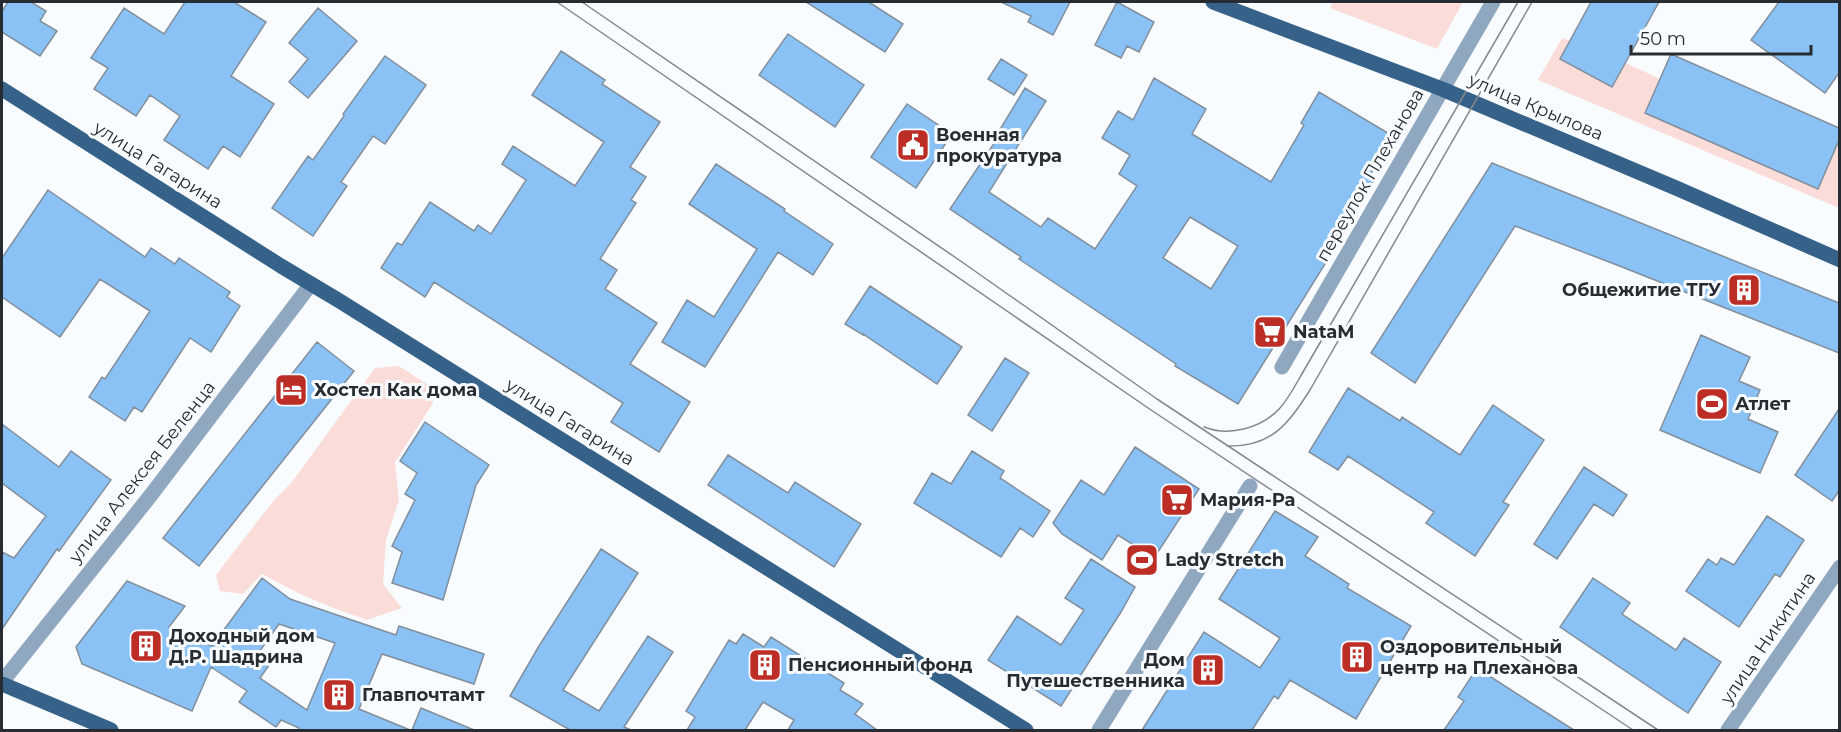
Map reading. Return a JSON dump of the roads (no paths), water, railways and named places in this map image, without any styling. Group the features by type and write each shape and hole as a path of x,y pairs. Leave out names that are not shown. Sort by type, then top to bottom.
{"main road":[{"name":"улица Крылова","path":"1213,2 1442,89 1839,260"},
{"name":"улица Гагарина","path":"2,89 1026,730"},
{"path":"2,683 111,730"}],"street":[{"name":"переулок Плеханова","path":"1282,367 1493,2"},
{"name":"улица Алексея Беленца","path":"2,683 151,495 311,284"},
{"path":"1099,730 1250,486"},
{"name":"улица Никитина","path":"1728,730 1839,567"}],"tram line":[{"path":"557,2 1151,410 1633,730"},
{"path":"582,2 962,262 1157,399 1658,730"},
{"path":"1204,427 1224,431 1245,429 1264,421 1283,404 1518,2"},
{"path":"1227,446 1243,445 1267,438 1286,423 1302,402 1532,2"}],"place":[{"name":"Военная прокуратура","path":"913,145"},
{"name":"Общежитие ТГУ","path":"1744,290"},
{"name":"NataM","path":"1270,332"},
{"name":"Хостел Как дома","path":"291,390"},
{"name":"Атлет","path":"1712,404"},
{"name":"Мария-Ра","path":"1177,500"},
{"name":"Lady Stretch","path":"1142,560"},
{"name":"Доходный дом Д.Р. Шадрина","path":"146,646"},
{"name":"Оздоровительный центр на Плеханова","path":"1357,657"},
{"name":"Пенсионный фонд","path":"765,665"},
{"name":"Дом Путешественника","path":"1208,670"},
{"name":"Главпочтамт","path":"339,695"}]}
